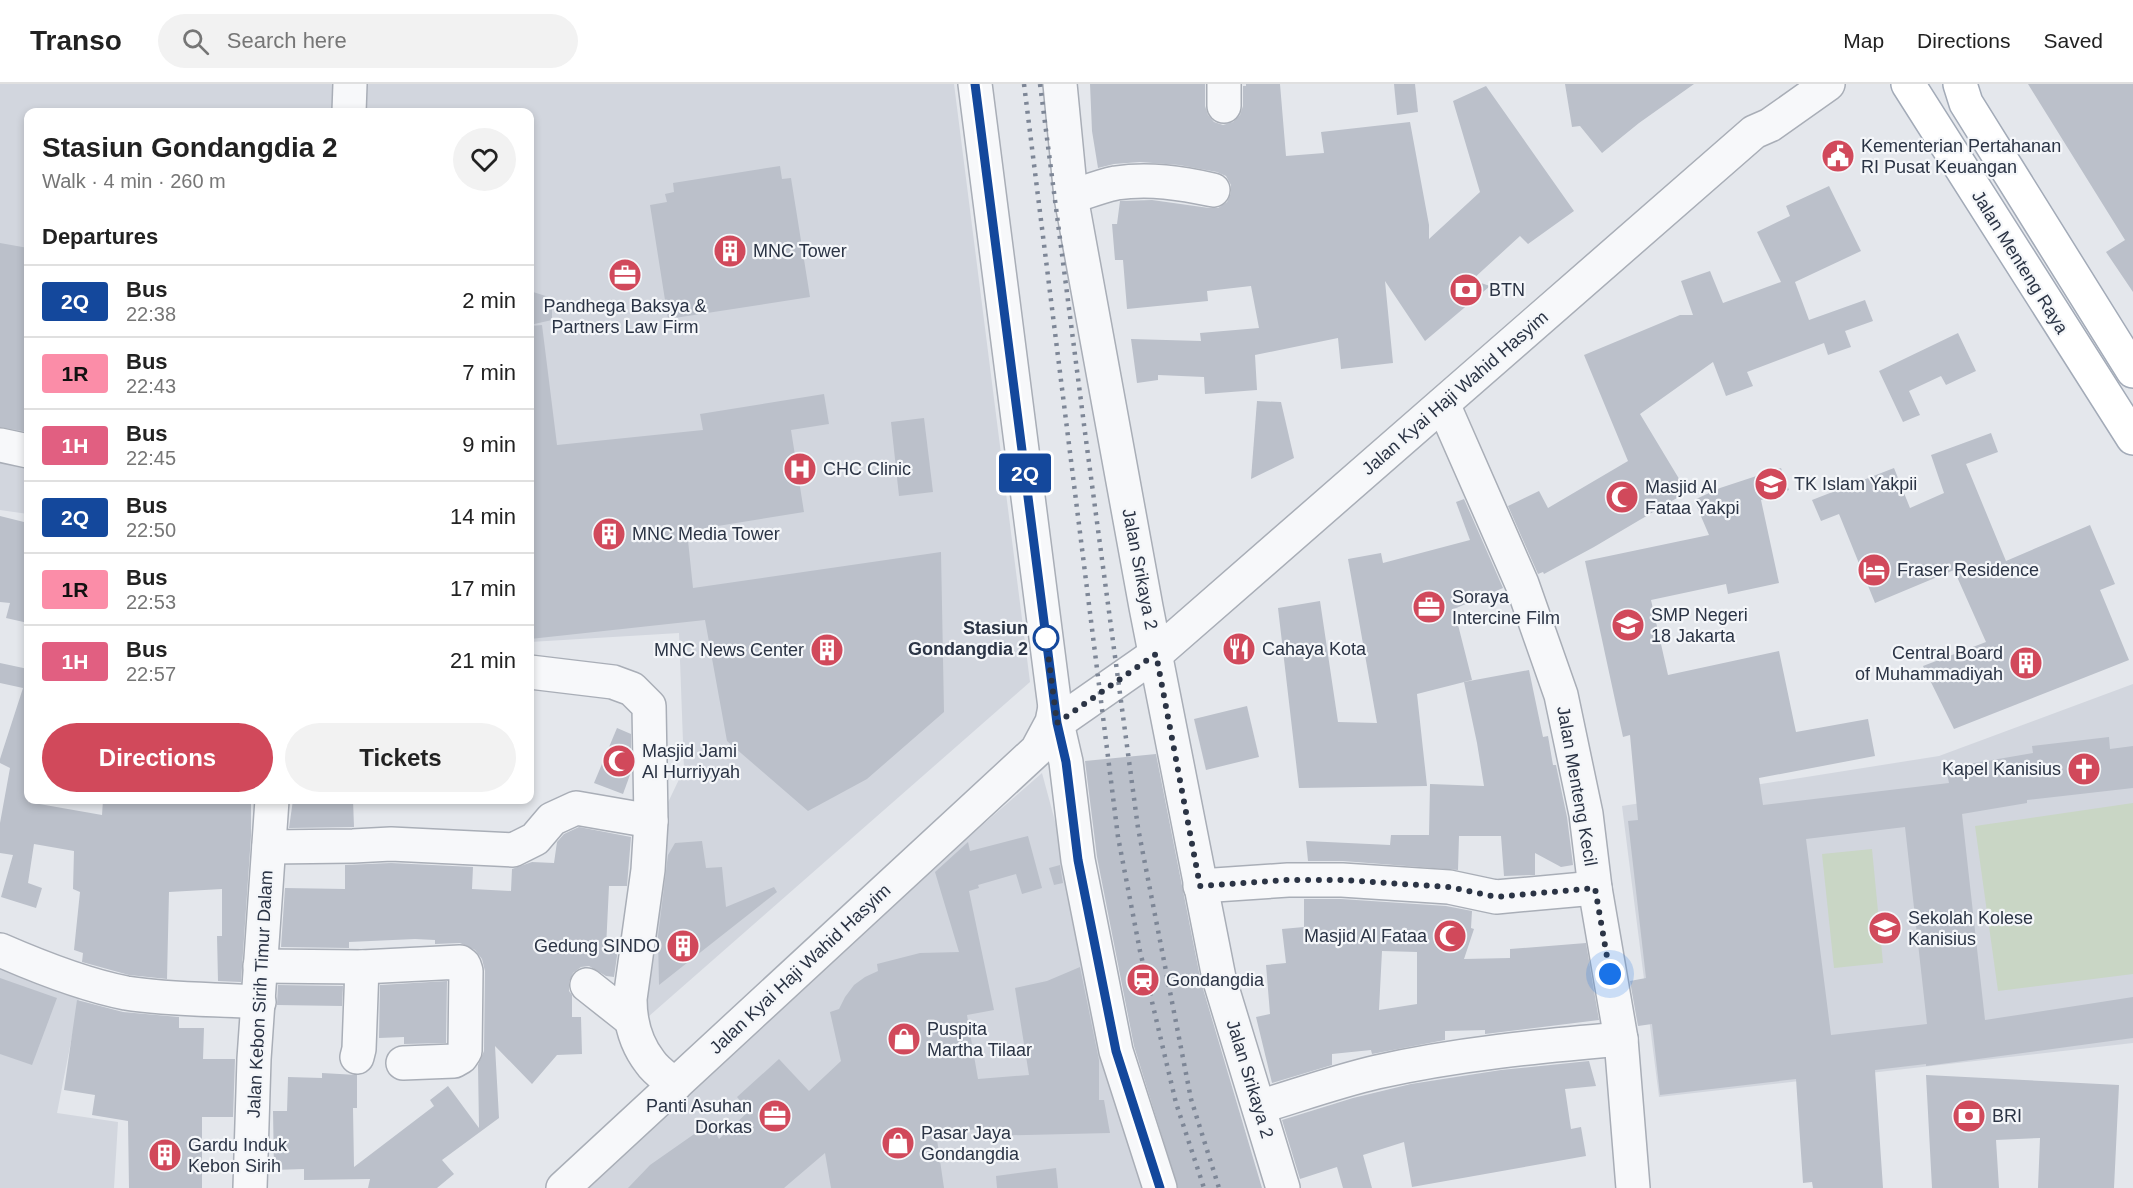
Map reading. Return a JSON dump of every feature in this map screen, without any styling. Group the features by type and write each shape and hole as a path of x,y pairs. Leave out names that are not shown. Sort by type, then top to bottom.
{"main road":[{"name":"Jalan Menteng Raya","path":"1908,84 2133,438"},
{"path":"1963,93 2133,371"}],"street":[{"path":"349,108 350,84"},
{"path":"975,84 1056,715 1051,756 1078,860 1116,1051 1160,1188"},
{"name":"Jalan Srikaya 2","path":"1060,84 1071,197 1200,886 1219,978 1283,1188"},
{"name":"Jalan Kyai Haji Wahid Hasyim","path":"1754,132 1759,109 1789,84"},
{"name":"Jalan Kyai Haji Wahid Hasyim","path":"1056,715 1156,654 1754,132 1770,125 1828,84"},
{"path":"1071,197 1114,184 1141,180 1181,183 1213,190"},
{"name":"Jalan Menteng Kecil","path":"1443,404 1522,584 1561,695 1586,814 1595,888 1621,1039 1633,1188"},
{"path":"0,445 24,450"},
{"path":"0,468 24,469"},
{"path":"534,672 613,682 632,689 649,706 651,821 648,870 630,999 630,1019 638,1041 650,1063 675,1085"},
{"name":"Jalan Kyai Haji Wahid Hasyim","path":"563,1188 675,1085 1051,756"},
{"name":"Jalan Kebon Sirih Timur Dalam","path":"250,1188 254,1059 272,804"},
{"path":"269,846 391,844 513,850 535,838 552,819 576,808 651,821"},
{"path":"1200,886 1288,880 1342,880 1440,886 1496,897 1595,888"},
{"path":"0,950 47,970 124,992 259,1002"},
{"path":"260,966 362,967 460,962 466,971 465,1051 461,1057 454,1060 404,1063"},
{"path":"357,1057 362,967"},
{"path":"587,985 630,1019"},
{"path":"1259,1107 1377,1072 1475,1054 1621,1039"}],"shaded area":[{"path":"0,84 954,84 1030,682 640,1024 638,865 684,769 679,633 534,642 534,108 24,108 24,513 0,510"},
{"name":"Sekolah Kolese Kanisius","path":"2133,684 2133,1043 1659,1097 1622,806 1939,756"},
{"path":"1042,773 1154,1188 575,1188 641,1122"},
{"path":"0,947 84,975 57,1113 118,1122 114,1188 0,1188"}],"green space":[{"path":"2133,803 2133,974 1998,991 1975,826"},
{"path":"1872,849 1883,963 1834,968 1822,854"}],"building":[{"path":"1090,84 1205,84 1205,106 1208,115 1214,122 1223,125 1233,122 1240,115 1243,106 1243,86 1246,84 1280,84 1286,156 1324,153 1321,132 1410,122 1429,225 1429,239 1480,192 1453,101 1486,86 1574,211 1528,244 1520,236 1472,280 1490,286 1425,341 1385,281 1393,363 1341,369 1338,338 1255,355 1257,390 1205,394 1204,377 1158,375 1158,380 1137,383 1131,339 1201,341 1200,333 1259,328 1251,286 1207,291 1208,301 1127,309 1123,260 1115,260 1112,224 1117,224 1120,201 1152,200 1218,208 1227,202 1231,193 1231,185 1226,176 1217,172 1179,165 1140,162 1098,168 1092,131"},
{"path":"1394,84 1415,84 1418,112 1397,115"},
{"path":"1565,84 1694,84 1639,123 1602,153 1580,126 1572,127"},
{"path":"2028,84 2133,84 2133,292 2106,252 2125,240"},
{"name":"MNC Tower","path":"780,166 782,179 791,178 810,297 668,319 650,205 667,202 665,194 674,192 673,183"},
{"path":"1829,186 1861,251 1795,282 1809,320 1865,300 1873,321 1845,331 1851,347 1828,355 1824,343 1747,372 1753,386 1726,396 1713,362 1640,414 1687,492 1594,547 1544,574 1543,572 1538,574 1508,506 1539,491 1548,508 1628,461 1584,355 1680,315 1693,315 1681,281 1710,271 1723,303 1781,282 1757,232 1790,216 1786,206"},
{"path":"0,243 24,247 24,431 0,427"},
{"path":"534,292 552,298 552,320 534,324"},
{"path":"542,325 557,445 703,430 700,414 824,394 829,424 791,430 804,512 687,531 693,588 941,552 944,712 867,779 808,811 727,741 705,620 534,639 534,326"},
{"path":"1958,333 1976,371 1946,385 1941,376 1909,391 1920,415 1903,422 1879,371"},
{"path":"1257,401 1281,402 1294,458 1251,479"},
{"path":"924,418 933,492 899,496 891,422"},
{"path":"1991,433 1998,452 1966,464 2006,561 2090,525 2115,584 2100,590 2129,660 1954,729 1923,666 1986,642 1954,570 1875,603 1839,514 1821,521 1812,500 1894,468 1910,508 1944,493 1931,455"},
{"path":"1781,468 1789,490 1761,500 1779,583 1728,594 1726,584 1651,600 1668,675 1779,651 1796,732 1868,719 1875,756 1759,778 1763,805 1949,783 1946,768 2033,753 2032,746 2109,737 2110,749 2133,746 2133,788 2027,800 2027,803 1962,814 1985,1020 2133,997 2133,1038 1926,1066 1926,1064 1875,1070 1883,1188 1813,1188 1812,1182 1803,1183 1796,1079 1660,1095 1652,1024 1638,1026 1630,981 1646,978 1628,821 1638,820 1630,735 1623,737 1585,561 1709,535 1694,500 1720,488","holes":["1905,827 1927,1024 1831,1035 1806,839"]},
{"path":"1464,499 1503,588 1454,609 1472,680 1417,694 1427,786 1299,788 1278,608 1320,601 1338,722 1377,723 1348,559 1381,553 1383,563 1470,540 1456,502"},
{"path":"0,516 24,522 24,622 6,618 10,603 0,602"},
{"path":"0,663 24,668 24,804 39,804 102,815 103,804 251,804 241,982 218,981 217,936 222,936 222,889 169,892 167,979 129,975 82,962 83,953 74,950 80,892 73,889 74,851 34,844 28,883 42,888 36,908 1,897 13,855 0,853 0,823 10,768 0,763 0,759 23,688 0,683"},
{"path":"1529,670 1543,737 1548,736 1553,765 1556,765 1567,817 1573,865 1561,867 1535,853 1535,875 1504,876 1501,836 1459,836 1458,870 1343,861 1308,861 1306,841 1390,845 1391,835 1429,835 1430,784 1484,786 1464,682"},
{"path":"1247,706 1259,757 1206,770 1194,719"},
{"name":"Masjid Jami Al Hurriyyah","path":"617,728 631,734 631,772 623,794 594,783"},
{"path":"1156,754 1201,982 1262,1188 1178,1188 1134,1046 1097,857 1085,761"},
{"path":"292,804 353,804 354,827 289,828"},
{"path":"579,827 631,837 627,886 609,886 606,948 618,949 614,977 606,976 589,966 581,967 573,973 569,982 569,991 572,995 572,1017 581,1017 582,1054 557,1055 532,1084 495,1046 499,1118 442,1160 454,1174 437,1188 368,1188 370,1179 304,1180 304,1169 274,1170 273,1111 287,1111 288,1077 322,1078 322,1073 357,1075 357,1108 353,1108 354,1167 434,1106 430,1100 448,1086 479,1128 478,1065 484,1051 485,971 482,959 475,950 460,943 435,944 435,940 415,939 349,942 349,948 281,947 285,888 345,889 345,865 391,863 473,867 472,889 511,891 512,869 532,862 554,863 557,842 564,834"},
{"path":"1028,836 1042,888 1022,894 1016,874 978,885 979,888 969,891 994,1010 967,1015 978,1079 1029,1075 1015,988 1047,981 1080,967 1099,1060 1099,1100 1104,1100 1110,1133 980,1136 979,1129 936,1133 944,1188 831,1188 825,1153 784,1188 628,1188 650,1165 710,1123 719,1139 749,1111 737,1097 779,1059 809,1091 841,1061 830,1012 839,1009 854,985 878,971 877,964 920,953 959,952 935,872 968,842 970,851"},
{"name":"Gedung SINDO","path":"702,841 706,868 722,867 726,907 774,887 777,892 659,985 658,936 668,855 675,843"},
{"path":"1060,865 1063,883 1054,885 1049,868"},
{"path":"1304,899 1341,899 1446,906 1472,911 1471,928 1474,929 1464,959 1510,958 1510,949 1586,943 1599,1020 1485,1034 1485,1030 1445,1031 1445,1040 1372,1054 1371,1050 1332,1054 1332,1065 1272,1083 1256,1017 1270,1014 1266,965 1286,963 1282,929 1304,927","holes":["1382,951 1417,952 1417,1004 1379,1010"]},
{"path":"0,978 57,998 32,1065 0,1054"},
{"path":"447,981 446,1043 404,1044 404,1037 379,1038 380,985"},
{"path":"278,985 343,986 342,1006 277,1005"},
{"path":"77,1000 123,1012 179,1017 179,1028 204,1028 203,1059 235,1059 233,1117 202,1117 202,1188 129,1188 128,1121 92,1115 95,1095 64,1090"},
{"path":"1589,1061 1596,1086 1565,1089 1571,1129 1581,1127 1586,1156 1412,1187 1404,1142 1363,1155 1372,1188 1343,1188 1337,1167 1300,1179 1282,1120 1353,1098 1411,1084 1501,1070"},
{"path":"1926,1075 2119,1085 2114,1188 2038,1188 2040,1138 1996,1140 1999,1188 1932,1188"},
{"path":"1056,1168 1058,1188 997,1188 996,1176"}],"railway":[{"path":"1024,84 1118,837 1140,951 1176,1103 1204,1188"},
{"path":"1040,84 1138,828 1191,1099 1219,1188"}],"bus line":[{"name":"2Q","path":"975,84 1057,723 1066,762 1078,860 1116,1051 1160,1188"}],"place":[{"name":"Kementerian Pertahanan RI Pusat Keuangan","path":"1838,156"},
{"name":"MNC Tower","path":"730,251"},
{"name":"Pandhega Baksya & Partners Law Firm","path":"625,275"},
{"name":"BTN","path":"1466,290"},
{"name":"CHC Clinic","path":"800,469"},
{"name":"TK Islam Yakpii","path":"1771,484"},
{"name":"Masjid Al Fataa Yakpi","path":"1622,497"},
{"name":"MNC Media Tower","path":"609,534"},
{"name":"Fraser Residence","path":"1874,570"},
{"name":"Soraya Intercine Film","path":"1429,607"},
{"name":"SMP Negeri 18 Jakarta","path":"1628,625"},
{"name":"Stasiun Gondangdia 2","path":"1046,638"},
{"name":"Cahaya Kota","path":"1239,649"},
{"name":"MNC News Center","path":"827,650"},
{"name":"Central Board of Muhammadiyah","path":"2026,663"},
{"name":"Masjid Jami Al Hurriyyah","path":"619,761"},
{"name":"Kapel Kanisius","path":"2084,769"},
{"name":"Sekolah Kolese Kanisius","path":"1885,928"},
{"name":"Masjid Al Fataa","path":"1450,936"},
{"name":"Gedung SINDO","path":"683,946"},
{"name":"Gondangdia","path":"1143,980"},
{"name":"Puspita Martha Tilaar","path":"904,1039"},
{"name":"Panti Asuhan Dorkas","path":"775,1116"},
{"name":"BRI","path":"1969,1116"},
{"name":"Pasar Jaya Gondangdia","path":"898,1143"},
{"name":"Gardu Induk Kebon Sirih","path":"165,1155"}],"route":[{"path":"1046,638 1057,723 1156,654 1200,886 1288,880 1342,880 1449,887 1496,897 1595,888 1610,974"}]}
